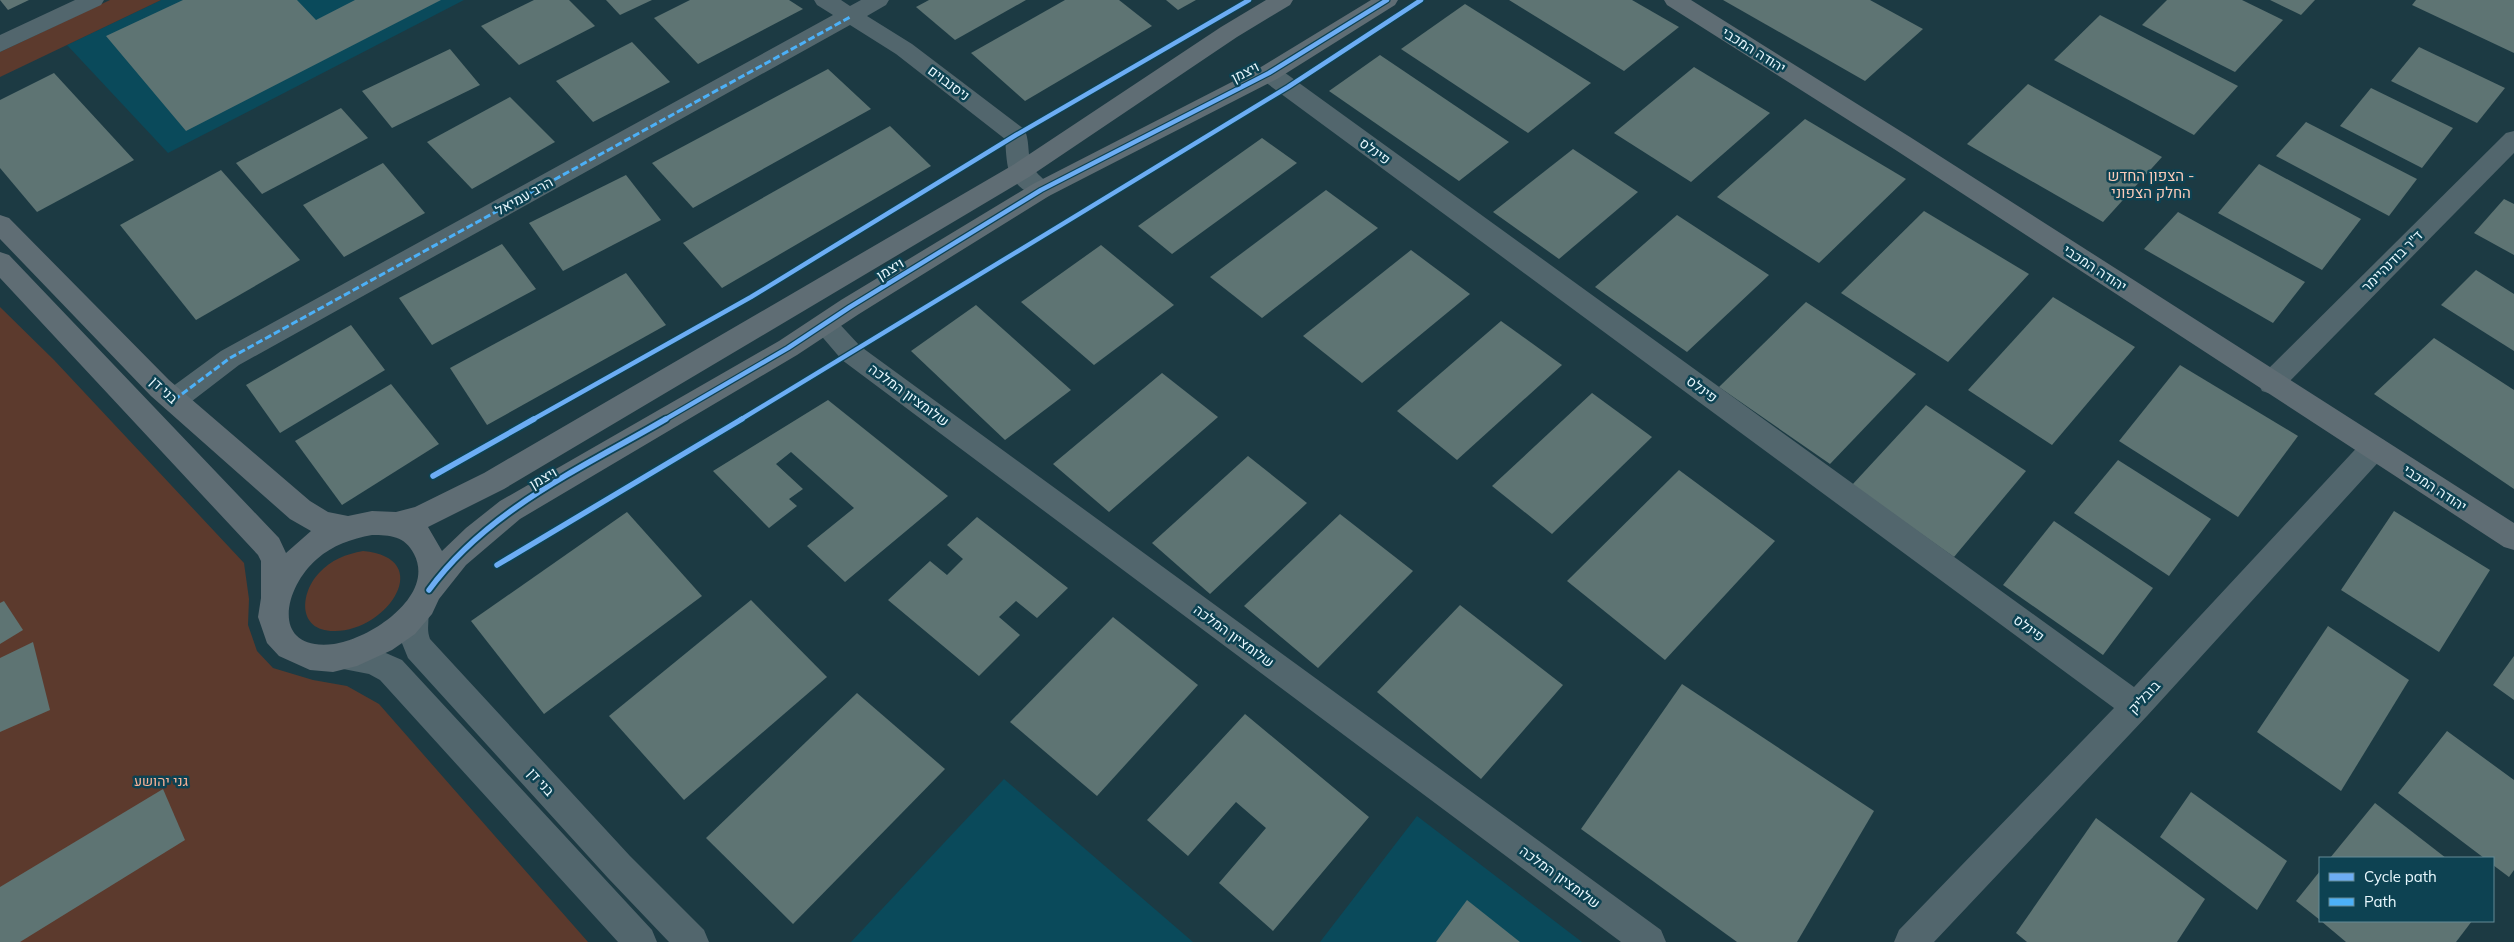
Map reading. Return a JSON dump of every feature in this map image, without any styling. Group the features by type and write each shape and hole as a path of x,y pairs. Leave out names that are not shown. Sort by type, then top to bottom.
{"street":[{"path":"0,44 92,0"},
{"name":"ניסנבוים","path":"825,0 904,49 1016,135 1021,171"},
{"name":"הרב עמיאל","path":"174,400 230,358 878,0"},
{"name":"ויצמן","path":"397,524 421,518 494,481 1021,171 1229,32 1282,0"},
{"name":"ויצמן","path":"422,601 446,565 471,539 510,510 825,324 1041,190 1269,73 1387,0"},
{"name":"יהודה המכבי","path":"1675,0 1902,143 2271,383 2514,538"},
{"name":"פינלס","path":"1269,73 2136,706"},
{"name":"ד\"ר בודנהיימר","path":"2271,383 2514,139"},
{"path":"1021,171 1041,190"},
{"name":"בני דן","path":"0,224 174,400 300,510 322,523 347,528"},
{"path":"0,262 269,546 275,561 273,621 280,640 296,652 318,658 344,657 372,661 390,670 640,942"},
{"name":"שלומציון המלכה","path":"825,324 851,353 1649,942"},
{"name":"בובליק","path":"1911,942 2136,706 2374,448"},
{"path":"274,600 282,578 299,557 321,540 347,528 372,523 397,524 416,533 428,548 433,568 422,601 396,632 371,648 344,657"},
{"name":"בני דן","path":"422,601 412,631 419,648 612,860 692,942"}],"shaded area":[{"path":"161,0 464,0 168,153 67,45"},
{"path":"1004,779 1193,942 851,942"},
{"path":"1417,816 1582,942 1320,942"}],"green space":[{"path":"110,0 161,0 0,77 0,52"},
{"name":"גני יהושע","path":"0,307 54,360 244,563 249,599 248,625 257,651 273,668 313,680 347,686 379,704 588,942 0,942"},
{"path":"363,551 385,556 397,567 400,580 396,594 386,608 371,620 353,628 334,631 313,625 308,618 306,600 308,590 313,581 324,568 334,561"}],"building":[{"path":"0,0 29,0 8,10"},
{"path":"183,0 297,0 316,20 355,0 441,0 186,131 106,36"},
{"path":"534,0 569,0 595,26 519,65 481,26"},
{"path":"606,0 652,0 620,15"},
{"path":"690,0 789,0 803,9 698,64 654,18"},
{"path":"929,0 1026,0 955,40 916,7"},
{"path":"1065,0 1119,0 1152,26 1025,101 971,53"},
{"path":"1166,0 1196,0 1178,10"},
{"path":"1509,0 1632,0 1679,27 1624,71"},
{"path":"1723,0 1870,0 1923,29 1865,81"},
{"path":"2167,0 2242,0 2283,20 2235,72 2142,25"},
{"path":"2270,0 2315,0 2301,15"},
{"path":"2416,0 2514,0 2514,53 2412,5"},
{"path":"1465,4 1591,83 1528,133 1401,49"},
{"path":"2100,15 2238,86 2194,135 2054,60"},
{"path":"632,42 670,82 593,122 556,81"},
{"path":"2419,47 2505,88 2477,123 2391,81"},
{"path":"450,49 480,85 392,128 362,91"},
{"path":"1380,55 1509,142 1459,181 1329,91"},
{"path":"1694,67 1770,113 1691,182 1614,133"},
{"path":"828,69 871,109 693,208 652,163"},
{"path":"54,73 134,160 37,212 0,168 0,100"},
{"path":"2028,84 2162,157 2103,222 1967,144"},
{"path":"2371,88 2453,128 2422,168 2340,126"},
{"path":"510,97 555,142 472,189 427,142"},
{"path":"341,108 368,138 262,194 236,163"},
{"path":"1805,119 1906,179 1819,263 1717,197"},
{"path":"2306,122 2417,179 2389,216 2276,156"},
{"path":"890,126 931,166 722,288 683,243"},
{"path":"1262,138 1297,163 1172,254 1138,226"},
{"path":"1573,149 1638,192 1559,259 1493,212"},
{"path":"383,163 425,213 344,257 303,205"},
{"path":"2259,164 2361,219 2322,270 2218,213"},
{"path":"221,170 300,260 196,320 120,225"},
{"path":"626,175 661,220 563,271 529,223"},
{"path":"1326,190 1378,228 1262,318 1210,277"},
{"path":"2504,199 2514,204 2514,255 2474,233"},
{"path":"1924,211 2029,274 1948,362 1841,293"},
{"path":"2178,212 2305,282 2273,323 2144,249"},
{"path":"1677,215 1769,275 1687,352 1595,287"},
{"path":"502,244 536,289 432,345 399,298"},
{"path":"1101,245 1174,305 1094,365 1021,302"},
{"path":"1411,250 1470,294 1362,383 1303,336"},
{"path":"2476,270 2514,294 2514,351 2441,305"},
{"path":"626,273 666,325 487,425 450,368"},
{"path":"2053,297 2135,347 2052,445 1968,390"},
{"path":"1806,302 1916,374 1830,464 1719,387"},
{"path":"976,305 1071,390 1005,440 911,351"},
{"path":"1501,321 1562,365 1457,460 1397,411"},
{"path":"351,325 385,370 280,433 246,385"},
{"path":"2434,338 2514,390 2514,489 2374,394"},
{"path":"2180,365 2298,436 2238,517 2119,441"},
{"path":"1162,373 1218,417 1109,512 1053,464"},
{"path":"391,384 439,444 342,505 295,441"},
{"path":"1592,393 1652,437 1552,534 1492,486"},
{"path":"828,400 948,496 845,582 807,546 854,508 791,452 776,464 803,489 789,499 797,506 769,528 713,471"},
{"path":"1926,405 2026,471 1954,557 1852,485"},
{"path":"1248,456 1307,503 1210,594 1152,543"},
{"path":"2118,460 2211,519 2169,576 2074,513"},
{"path":"1679,470 1775,541 1665,660 1567,581"},
{"path":"2394,511 2490,570 2439,652 2341,590"},
{"path":"627,512 702,596 544,714 471,621"},
{"path":"1340,514 1413,571 1318,668 1244,606"},
{"path":"977,517 1068,588 1037,618 1016,601 999,617 1020,635 979,676 888,600 930,561 947,575 963,559 947,545"},
{"path":"2054,521 2153,588 2103,655 2003,585"},
{"path":"751,600 827,677 684,800 609,716"},
{"path":"4,601 23,630 0,644 0,603"},
{"path":"1460,605 1563,685 1481,779 1377,692"},
{"path":"1113,617 1198,685 1097,796 1010,722"},
{"path":"2328,626 2409,680 2341,791 2257,732"},
{"path":"33,642 50,710 0,732 0,658"},
{"path":"2514,656 2514,700 2493,685"},
{"path":"1682,684 1874,811 1797,942 1737,942 1581,829"},
{"path":"857,693 945,769 793,924 706,838"},
{"path":"1245,714 1369,817 1273,931 1219,883 1266,828 1236,802 1188,856 1147,820"},
{"path":"2447,731 2514,780 2514,870 2509,877 2494,866 2494,857 2483,857 2398,793"},
{"path":"163,789 185,840 20,942 0,942 0,887"},
{"path":"2191,792 2287,861 2257,910 2160,837"},
{"path":"2375,803 2445,857 2331,857"},
{"path":"2096,818 2205,899 2177,942 2027,942 2016,933"},
{"path":"2319,872 2319,919 2296,901"},
{"path":"1467,900 1520,942 1436,942"},
{"path":"2322,922 2471,922 2456,942 2346,942"}],"marked path":[{"path":"174,400 230,358 852,16"}],"cycle path":[{"path":"433,476 751,297 1016,135 1249,0"},
{"path":"429,590 447,566 466,546 510,510 788,348 850,307 1041,190 1269,73 1387,0"},
{"path":"497,565 813,377 1288,87 1421,0"}],"district":[{"name":"הצפון החדש - החלק הצפוני","path":"2151,184"}]}
